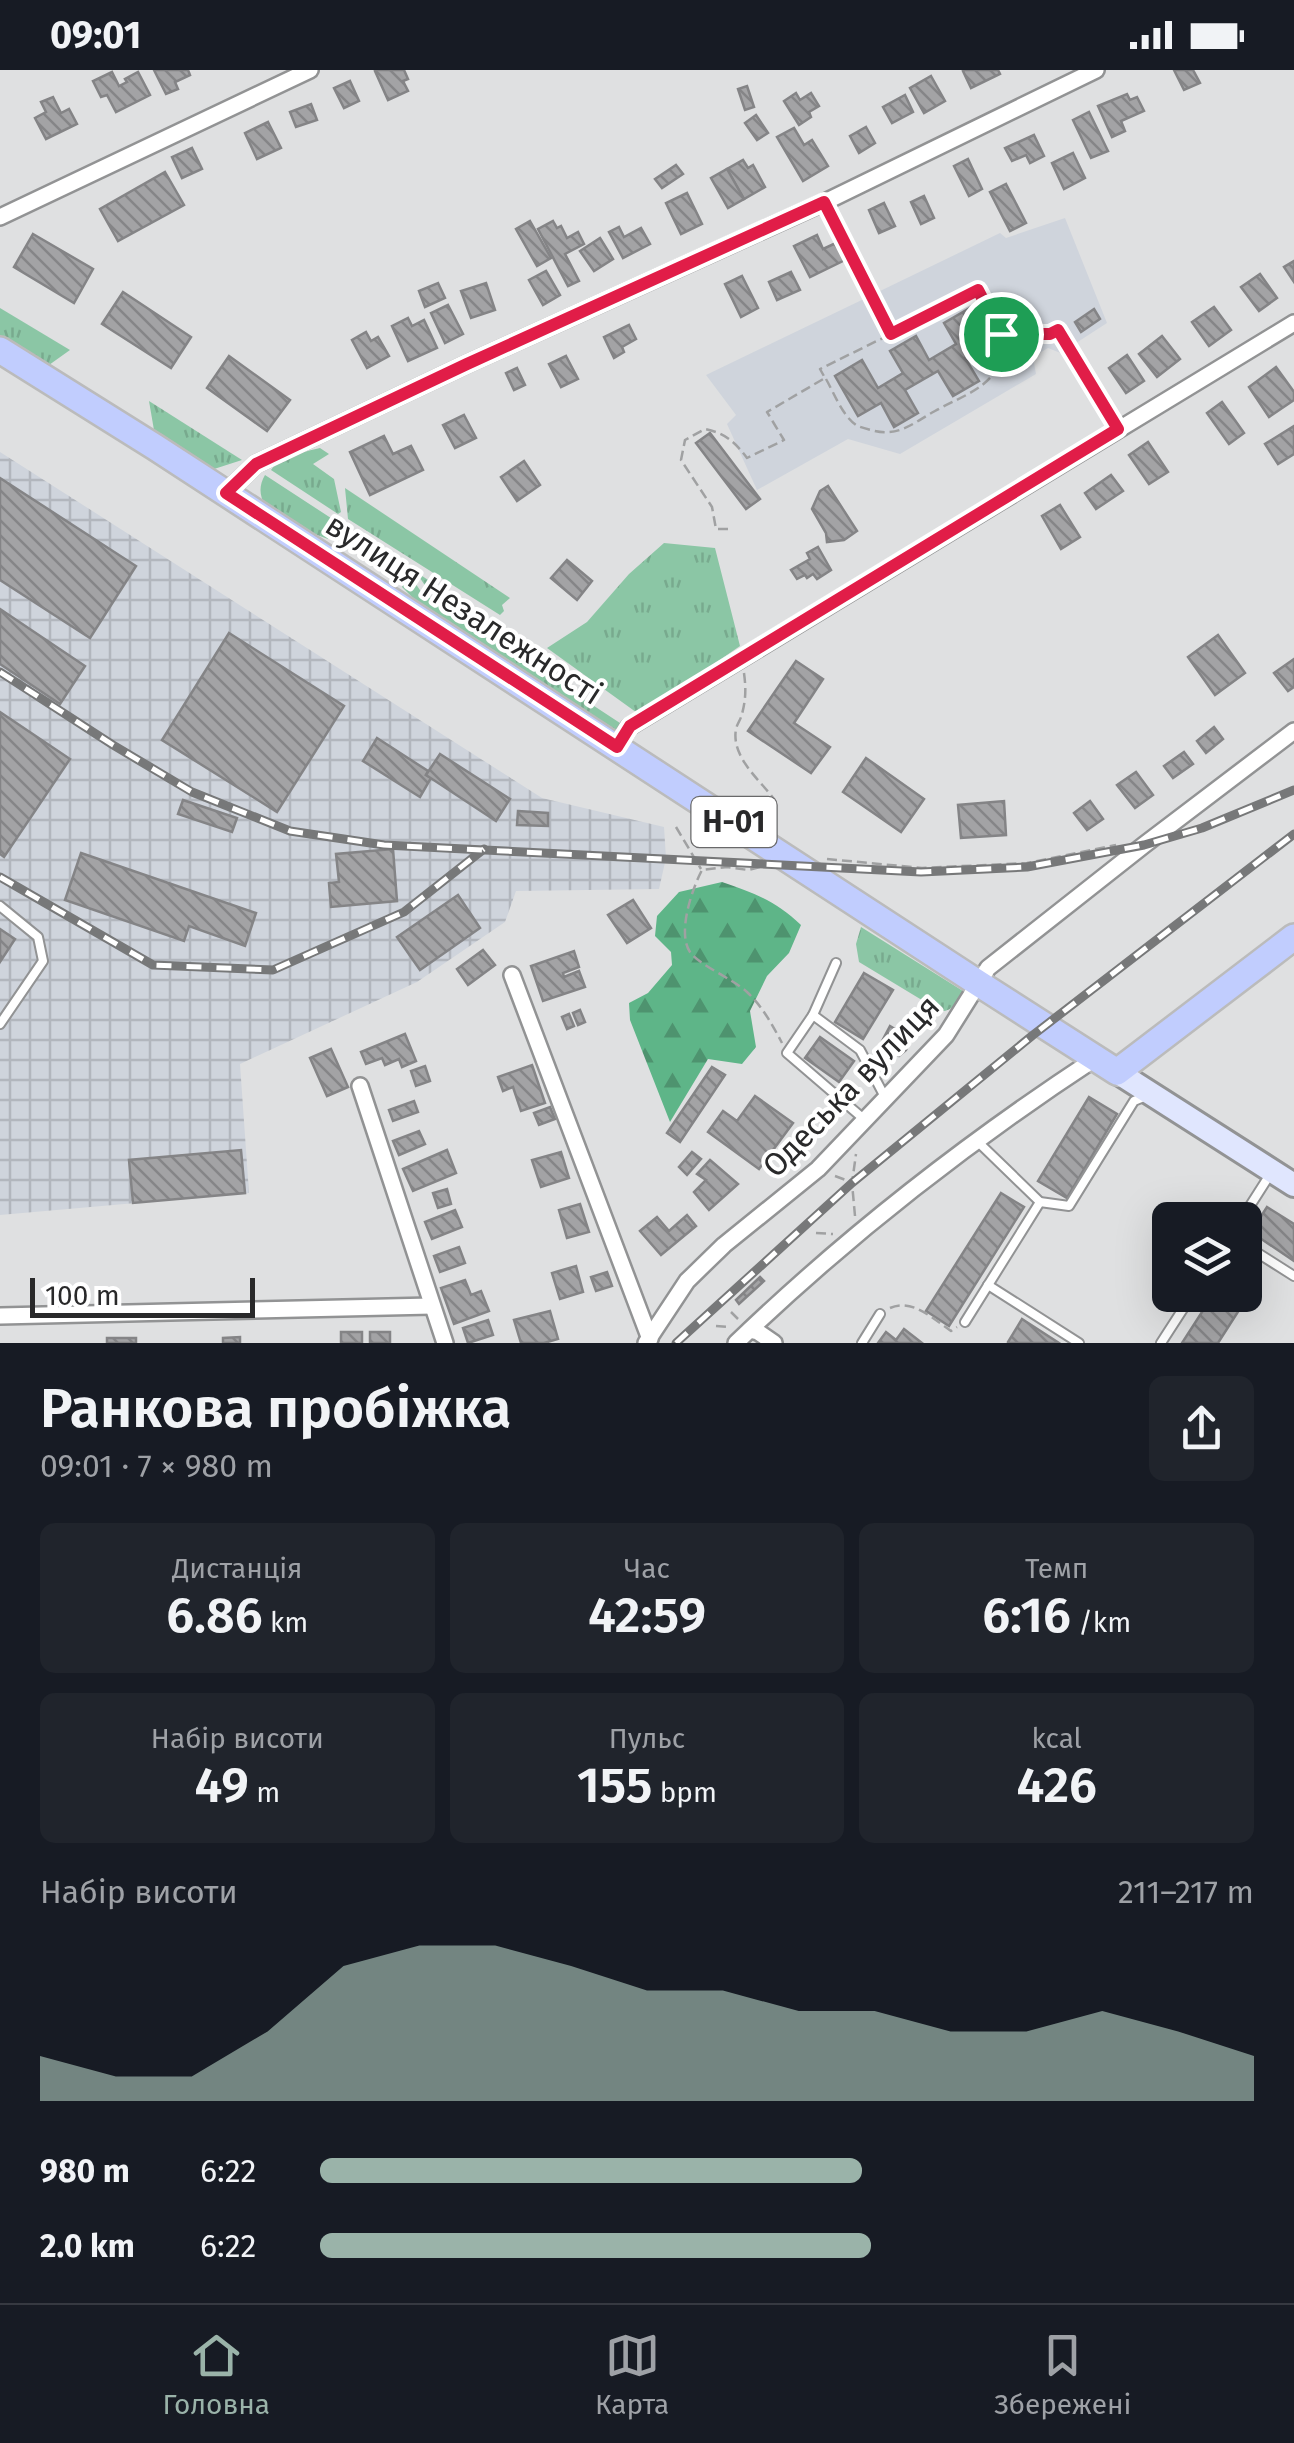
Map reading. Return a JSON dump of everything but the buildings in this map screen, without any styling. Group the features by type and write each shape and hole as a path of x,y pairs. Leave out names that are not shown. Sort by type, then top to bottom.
{"main road":[{"name":"вулиця Незалежності","path":"0,350 1294,1185"},
{"path":"1107,1065 1294,936"}],"street":[{"path":"0,217 310,70"},
{"path":"226,493 256,464 824,202 1090,71"},
{"path":"617,747 630,726 1294,323"},
{"name":"Одеська вулиця","path":"648,1341 687,1281 724,1245 818,1169 946,1036 988,968 1294,731"},
{"path":"512,976 648,1341"},
{"path":"736,1343 856,1236 976,1140 1107,1065"},
{"path":"360,1086 445,1343"},
{"path":"0,1316 432,1306"},
{"path":"750,1330 774,1343"}],"lane":[{"path":"0,906 38,937 43,961 0,1024"},
{"path":"836,963 813,1014 787,1053 862,1124"},
{"path":"813,1014 860,1050 886,1099"},
{"path":"976,1140 1040,1202 1069,1206 1134,1101 1151,1093"},
{"path":"1252,1202 1272,1171"},
{"path":"965,1322 1040,1202"},
{"path":"1262,1256 1294,1276"},
{"path":"988,1285 1079,1343"},
{"path":"1161,1343 1181,1312"},
{"path":"862,1343 880,1314"}],"path":[{"path":"824,202 891,334"},
{"path":"978,290 1001,334 1003,350 996,370 984,385 907,429 888,434 857,426 820,369 891,334 978,290"},
{"path":"1001,334 1050,334 1058,330 1118,429"},
{"path":"728,529 716,528 712,507 682,460 685,440 705,429 718,432 734,441 748,458 784,440 767,412 826,378"},
{"path":"741,660 746,690 736,730 737,742 743,762 774,799 768,827"},
{"path":"676,827 702,870"},
{"path":"814,858 940,868 1027,863 1119,845"},
{"path":"702,870 764,866"},
{"path":"702,870 694,885 684,934 690,952 746,990 762,1009 787,1053"},
{"path":"856,1236 852,1183 862,1124"},
{"path":"818,1169 852,1183"},
{"path":"880,1314 895,1305 910,1304 951,1330 965,1322"}],"shaded area":[{"path":"839,217 878,292 1000,233 1006,238 1065,218 1107,323 1073,345 1112,407 1104,412 1068,356 1048,348 1033,357 1036,374 900,454 848,439 757,490 727,424 736,415 706,375 868,297 830,221"},
{"path":"0,452 542,798 664,827 666,858 659,889 516,891 505,922 417,982 240,1064 249,1193 0,1215"}],"green space":[{"path":"0,308 70,350 49,365 0,335"},
{"path":"149,401 242,460 211,470 155,436"},
{"path":"320,448 329,454 313,464 334,479 341,512 338,514 271,470 287,458"},
{"path":"265,475 360,537 354,547 333,532 328,539 306,531 265,505 260,490"},
{"path":"345,488 510,598 502,605 504,611 500,615 348,519"},
{"path":"664,543 715,548 740,646 640,715 547,648 587,622 629,574"},
{"path":"375,549 404,567 422,593 620,723 615,731 420,605 402,587 406,579 370,556"},
{"path":"416,572 512,635 518,650 426,587"},
{"path":"722,882 764,899 801,925 789,953 767,976 750,1011 756,1047 742,1064 708,1059 670,1122 630,1020 629,1003 648,993 672,965 671,952 655,936 657,916 679,892"},
{"path":"861,927 963,991 954,1006 940,1011 859,962 856,944"}],"railway":[{"path":"0,672 192,792 290,831 384,845 921,872 1027,867 1144,845 1202,828 1294,790"},
{"path":"676,1343 852,1183 1033,1035 1294,834"},
{"path":"0,877 153,965 273,970 404,912 484,849"}],"route":[{"path":"824,202 891,334 978,290 1001,334 1050,334 1058,330 1118,429 630,726 617,747 226,493 256,464 824,202"}]}
